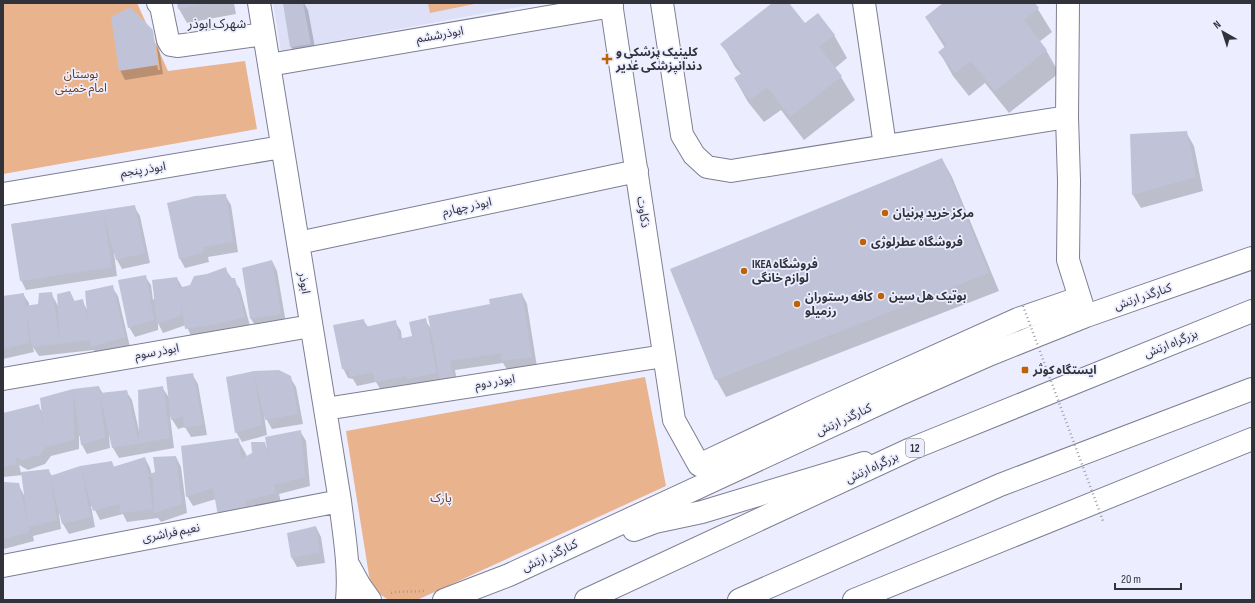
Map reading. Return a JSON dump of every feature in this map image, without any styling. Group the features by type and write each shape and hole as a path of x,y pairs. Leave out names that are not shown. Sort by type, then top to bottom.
{"main road":[{"path":"158,3 161,6 168,40 171,45 177,46 264,34"},
{"name":"ابوذر","path":"259,3 340,501 349,584 347,600"},
{"path":"662,3 682,135 694,155 707,167 731,170 1067,117"},
{"path":"864,3 885,146"},
{"path":"1068,3 1068,260 1082,307"},
{"name":"ابوذرششم","path":"269,65 611,4"},
{"name":"ذکاوت","path":"611,4 674,420 699,465 820,408 1018,319 1082,307"},
{"name":"ابوذر پنجم","path":"3,194 282,147"},
{"name":"ابوذر چهارم","path":"298,243 637,171"},
{"name":"کنارگذر ارتش","path":"435,596 509,575 900,394 991,354 1082,307 1252,258"},
{"name":"بزرگراه ارتش","path":"586,600 911,449 1252,311"},
{"name":"ابوذر سوم","path":"3,379 311,326"},
{"name":"ابوذر دوم","path":"325,409 664,356"},
{"path":"739,600 1000,486 1252,389"},
{"path":"854,600 1252,439"},
{"path":"509,575 655,522 702,512 911,449"},
{"name":"نعیم فراشری","path":"3,566 340,501"},
{"path":"347,563 370,600"}],"path":[{"path":"1023,306 1103,521"},
{"path":"394,592 435,596"}],"shaded area":[{"path":"273,3 540,3 281,51"}],"green space":[{"name":"بوستان امام خمینی","path":"3,3 137,3 168,71 245,61 257,129 3,174"},
{"path":"428,3 479,3 430,13"},
{"name":"پارک","path":"645,377 666,486 417,600 387,599 371,588 346,431"}],"building":[{"path":"177,3 209,3 209,4 178,9"},
{"path":"283,3 303,3 311,44 290,47"},
{"path":"772,3 789,3 805,23 818,13 835,35 819,47 842,76 790,117 767,87 750,100 734,78 743,72 720,44"},
{"path":"943,3 1035,3 1039,8 1024,20 1047,50 995,91 971,61 955,73 938,52 947,45 925,17"},
{"path":"130,7 153,30 158,65 119,71 111,17"},
{"path":"1187,131 1196,177 1132,195 1130,134"},
{"name":"مرکز خرید پرنیان","path":"942,158 989,273 715,380 670,269"},
{"path":"226,194 233,242 203,247 204,252 179,259 167,203 195,196"},
{"path":"135,205 145,253 116,260 103,213 112,267 20,281 11,224"},
{"path":"272,260 281,314 250,319 242,268"},
{"path":"226,267 229,278 235,278 245,317 217,324 185,329 180,294 182,315 157,324 152,280 177,277 179,288 190,285 194,276 207,274"},
{"path":"146,275 154,320 128,328 118,280"},
{"path":"113,285 125,337 91,347 90,340 32,347 26,310 29,343 3,349 3,296 24,293 25,306 38,304 39,293 52,292 60,341 57,294 70,291 74,301 83,299 88,325 85,291"},
{"path":"522,293 532,357 502,361 500,353 450,361 453,378 440,380 428,316 490,304 489,299"},
{"path":"426,318 437,373 407,379 407,376 375,382 373,372 350,377 349,370 342,369 333,325 364,319 365,327 396,320 399,339 412,336 409,322"},
{"path":"279,370 291,376 298,414 265,420 254,374 262,425 235,433 226,377 254,371"},
{"path":"193,373 203,425 184,428 183,416 171,420 166,377"},
{"path":"99,386 100,393 127,390 139,443 138,390 163,386 170,438 112,448 100,395 105,438 81,445 73,389"},
{"path":"73,389 74,440 46,447 40,455 22,460 15,457 17,465 3,467 3,413 39,404 44,433 40,398"},
{"path":"301,430 305,477 274,485 276,493 245,501 246,506 218,516 213,488 186,497 181,446 239,438 241,459 252,453 251,442 265,442 270,467 265,437"},
{"path":"176,456 182,504 154,513 153,478 148,475 155,472 153,457"},
{"path":"145,457 153,509 121,513 116,487 119,504 93,511 81,469 91,517 62,524 50,477 57,520 29,527 29,532 3,539 4,482 19,483 28,524 21,472 49,469 50,476 80,466 112,461 113,467"},
{"path":"316,526 320,553 291,558 287,533"}],"place":[{"name":"کلینیک پزشکی و دندانپزشکی غدیر","path":"607,59"},
{"name":"مرکز خرید پرنیان","path":"885,213"},
{"name":"فروشگاه عطرلوژی","path":"863,242"},
{"name":"IKEA فروشگاه لوازم خانگی","path":"744,271"},
{"name":"بوتیک هل سین","path":"881,296"},
{"name":"کافه رستوران رزمیلو","path":"797,304"},
{"name":"ایستگاه کوثر","path":"1025,370"}],"district":[{"name":"شهرک ابوذر","path":"217,24"}]}
